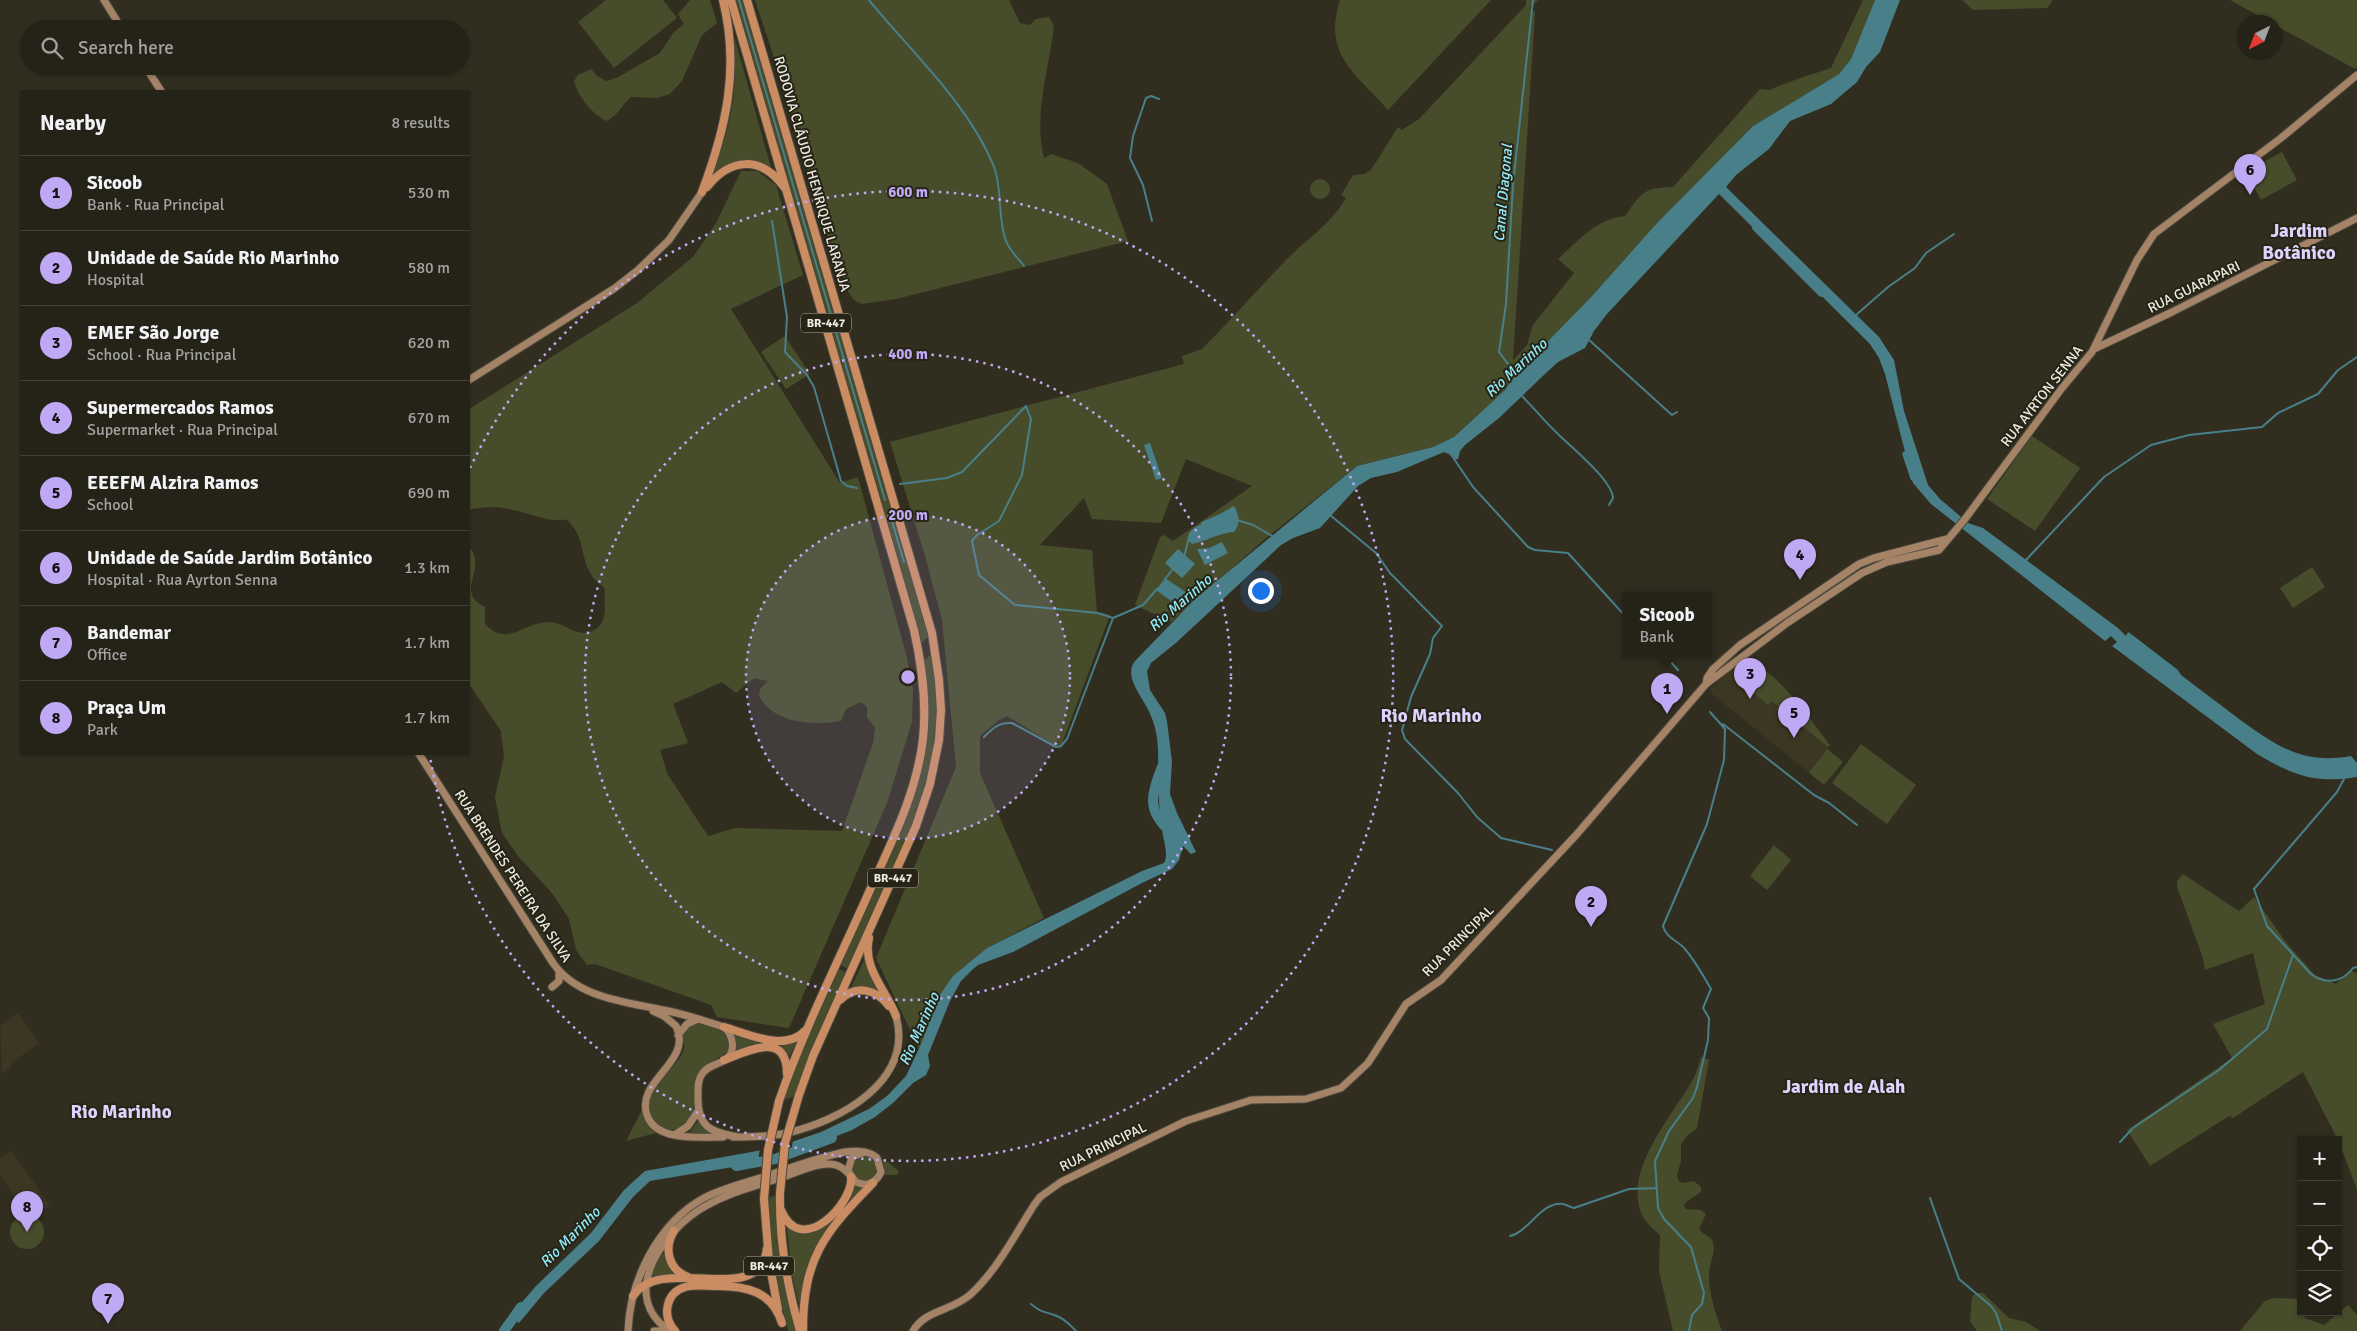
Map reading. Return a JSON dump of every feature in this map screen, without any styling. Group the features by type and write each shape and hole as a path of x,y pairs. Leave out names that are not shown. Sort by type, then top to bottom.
{"main road":[{"path":"104,0 116,20"},
{"path":"702,192 720,142 730,88 730,46 723,0"},
{"name":"RODOVIA CLÁUDIO HENRIQUE LARANJA","path":"731,0 918,646 925,695 920,759 911,794 902,820 787,1078 779,1101 768,1150 764,1199 767,1248 784,1331"},
{"name":"RODOVIA CLÁUDIO HENRIQUE LARANJA","path":"747,0 932,633 940,710 939,740 932,777 916,826 835,1006 799,1095 785,1143 780,1193 784,1265 802,1331"},
{"path":"151,75 160,90"},
{"name":"RUA AYRTON SENNA","path":"1957,530 2062,388 2094,349 2137,260 2154,234 2281,138 2357,75"},
{"path":"470,379 632,275 669,240 702,192 723,171 746,164 756,166 771,173 788,194"},
{"name":"RUA GUARAPARI","path":"2094,349 2172,312 2357,218"},
{"name":"RUA PRINCIPAL","path":"913,1331 924,1318 958,1305 979,1286 1040,1197 1061,1182 1196,1118 1251,1100 1306,1099 1341,1088 1368,1063 1406,1004 1441,980 1577,834 1699,695 1706,684 1788,623 1862,573 1887,562 1938,551 1957,530"},
{"name":"RUA PRINCIPAL","path":"1706,684 1706,678 1713,669 1740,646 1860,564 1874,558 1939,543 1949,538"},
{"name":"RUA BRENDES PEREIRA DA SILVA","path":"421,755 558,971 578,986 601,996 624,1001"},
{"path":"624,1001 664,1016 676,1026 678,1035 677,1053 648,1092 645,1104 648,1118 653,1125 665,1133 674,1135 738,1137 773,1135 808,1127 836,1114 872,1092 887,1077 897,1057 900,1035 896,1016 868,959 868,943 874,920"},
{"path":"552,987 559,980 558,971"},
{"path":"835,1006 850,992 869,991 882,998 896,1016"},
{"path":"624,1001 783,1042 796,1038 809,1027"},
{"path":"678,1035 687,1024 698,1019"},
{"path":"724,1026 730,1032 733,1044 731,1051 724,1060"},
{"path":"738,1137 711,1130 704,1123 698,1111 700,1078 707,1068 757,1047 768,1047 776,1050 784,1058 787,1078"},
{"path":"674,1135 688,1126 698,1111"},
{"path":"628,1331 633,1296 642,1270 658,1242 677,1219 697,1203 721,1191 817,1160 845,1152 865,1152 875,1156 881,1165 880,1175 834,1224 816,1251 805,1288 802,1331"},
{"path":"780,1206 785,1218 794,1227 804,1230 816,1228 825,1222 847,1195 850,1188 850,1160 858,1153 865,1152"},
{"path":"670,1331 651,1312 646,1296 646,1283 656,1256 674,1231 690,1216 714,1201 820,1165 838,1166 862,1185 873,1183"},
{"path":"674,1231 668,1244 670,1258 676,1270 690,1278"},
{"path":"633,1296 646,1283 659,1278 735,1279 748,1276 762,1265 767,1248"},
{"path":"675,1331 668,1319 668,1302 676,1292 691,1286 735,1286 755,1290 770,1301 782,1322"},
{"path":"654,1331 661,1331"}],"shaded area":[{"path":"1741,661 1753,661 1789,692 1830,745 1827,749 1843,762 1824,785 1711,693 1711,688"},
{"path":"18,1013 39,1043 10,1064 12,1067 2,1074 0,1026"},
{"path":"11,1150 50,1206 46,1209 33,1204 20,1204 0,1175 0,1158"}],"green space":[{"path":"606,0 663,0 677,18 614,68 578,22"},
{"path":"690,0 710,0 717,23 702,35 682,81 670,94 657,98 631,97 607,121 591,110 576,87 574,81 578,75 591,69 597,76 607,81 618,77 660,53 673,33 684,24 678,14"},
{"path":"734,0 744,0 837,315 828,318"},
{"path":"755,0 1009,0 1020,23 1030,25 1036,19 1049,17 1054,26 1041,108 1041,142 1044,158 1051,154 1078,163 1107,184 1128,241 896,299 862,304 854,300 849,293 830,246 783,85"},
{"path":"1340,0 1491,0 1388,110 1345,62 1339,49 1335,35"},
{"path":"1526,0 1538,0 1530,8 1535,12 1513,360 1527,345 1533,325 1574,273 1558,259 1597,226 1605,221 1625,216 1635,201 1644,193 1649,190 1673,187 1760,89 1771,90 1831,68 1863,0 1875,0 1851,59 1839,74 1753,126 1657,223 1592,296 1516,374 1505,390 1454,437 1433,447 1357,466 1265,539 1171,622 1135,605 1160,537 1164,535 1173,541 1252,486 1186,459 1161,523 1092,519 1084,498 1040,545 1092,550 1097,612 1110,615 1060,749 1007,716 980,736 980,773 1044,918 987,948 953,976 919,1049 876,958 956,767 942,620 925,556 890,442 1184,364 1182,356 1202,349 1287,259 1333,216 1346,198 1341,195 1353,175 1364,174 1371,170 1398,127 1402,130 1419,119 1526,5","holes":["1230,508 1234,532 1210,536 1202,523"]},
{"path":"1962,0 2053,0 2047,8 1973,10"},
{"path":"2230,0 2357,0 2357,67 2355,69 2282,29 2282,15 2257,15"},
{"path":"732,29 772,171 733,163 712,175 725,137 735,85"},
{"path":"2282,152 2297,180 2261,200 2245,172"},
{"path":"741,171 757,171 776,185 803,275 731,309 840,483 858,477 907,658 913,690 912,722 887,803 789,1028 717,1017 711,1005 595,964 587,965 576,950 569,919 552,893 518,856 502,833 495,797 504,757 501,731 470,685 470,548 474,554 475,561 471,588 472,594 476,601 485,607 485,624 493,631 501,634 516,632 540,623 549,622 579,632 591,632 603,620 605,588 591,574 585,560 580,539 573,526 567,520 550,520 500,507 470,510 470,408 637,303 693,257 716,223","holes":["754,678 768,681 760,689 759,696 765,705 774,712 795,720 819,723 841,721 846,709 861,702 867,707 867,717 875,728 873,743 842,831 735,828 708,836 668,775 660,750 688,743 673,704 722,682 736,693"]},
{"path":"1320,179 1327,182 1330,189 1327,196 1320,199 1313,196 1310,189 1313,182"},
{"path":"838,319 929,636 921,643 829,321"},
{"path":"785,336 810,374 786,389 761,352"},
{"path":"2032,436 2080,468 2035,531 1987,499"},
{"path":"2312,567 2325,587 2293,608 2280,588"},
{"path":"932,653 936,696 934,737 927,777 901,855 849,969 840,965 891,855 906,818 917,781 925,743 927,703 924,661"},
{"path":"1741,661 1755,664 1779,682 1813,722 1830,745 1828,747 1772,701 1768,705 1748,688 1758,675"},
{"path":"1861,744 1916,785 1887,824 1832,783"},
{"path":"1827,749 1843,762 1824,785 1809,773"},
{"path":"1774,845 1791,860 1767,890 1750,876"},
{"path":"2183,874 2239,911 2254,897 2285,941 2315,975 2336,984 2350,970 2357,974 2357,1189 2342,1150 2342,1136 2336,1136 2303,1072 2233,1118 2229,1116 2150,1166 2127,1130 2232,1058 2213,1024 2265,1004 2253,953 2205,970 2203,958 2177,887 2177,881"},
{"path":"865,958 884,995 867,987 850,990"},
{"path":"839,969 847,973 794,1096 784,1100 801,1053"},
{"path":"696,1023 724,1031 730,1045 723,1055 705,1066 698,1075 695,1086 694,1109 690,1120 678,1129 663,1128 652,1119 649,1112 648,1104 650,1097 657,1084 682,1054 684,1049 683,1034"},
{"path":"733,1034 780,1045 794,1043 795,1045 788,1059 774,1047 764,1043 759,1043 736,1052"},
{"path":"1701,1057 1709,1060 1697,1128 1681,1144 1681,1161 1677,1176 1682,1183 1694,1181 1701,1187 1701,1192 1684,1205 1686,1209 1701,1210 1706,1214 1699,1229 1711,1238 1713,1242 1714,1250 1709,1270 1709,1281 1713,1303 1722,1331 1673,1331 1659,1271 1660,1235 1642,1215 1638,1198 1639,1180 1652,1144 1693,1079"},
{"path":"643,1108 656,1133 626,1141"},
{"path":"699,1120 711,1133 711,1134 689,1133"},
{"path":"865,1155 873,1158 878,1171 871,1181 860,1182 851,1170 854,1159"},
{"path":"885,1160 899,1171 897,1175 884,1175 883,1162"},
{"path":"855,1186 863,1189 821,1239 807,1268 803,1284 802,1301 798,1302 791,1269 787,1228 811,1233 820,1229 836,1214"},
{"path":"776,1195 780,1259 797,1331 788,1331 771,1261 768,1198"},
{"path":"27,1215 34,1216 39,1220 43,1225 43,1239 39,1244 34,1248 27,1249 20,1248 15,1244 11,1239 10,1232 11,1225 15,1220 20,1216"},
{"path":"663,1253 674,1272 672,1275 653,1276 651,1274"},
{"path":"1976,1293 1983,1293 2009,1318 2026,1322 2040,1331 1977,1331 1970,1321 1972,1297"},
{"path":"2273,1298 2297,1299 2297,1316 2304,1316 2305,1318 2324,1325 2335,1316 2342,1316 2342,1310 2348,1305 2357,1315 2357,1331 2240,1331 2264,1302"}],"water":[{"path":"1875,0 1900,0 1880,52 1866,67 1857,82 1831,104 1790,121 1769,149 1736,175 1726,187 1879,337 1894,360 1904,411 1928,485 1940,499 1968,523 1983,528 2118,628 2126,636 2128,632 2131,634 2178,670 2188,681 2278,745 2291,751 2318,758 2351,756 2357,763 2357,777 2329,779 2305,776 2257,754 2112,646 2117,642 2111,636 2105,641 1931,504 1913,483 1885,374 1879,358 1870,344 1719,194 1607,314 1594,331 1585,348 1558,362 1499,418 1465,445 1460,451 1458,459 1454,460 1453,456 1444,452 1397,472 1371,478 1358,486 1320,528 1293,538 1281,545 1177,642 1151,663 1147,671 1150,690 1165,713 1167,721 1172,762 1170,794 1196,852 1191,854 1183,846 1179,860 1172,869 1013,952 978,965 961,981 950,1001 928,1055 930,1066 926,1075 913,1083 893,1103 875,1117 852,1130 809,1147 751,1164 650,1181 633,1197 599,1241 544,1293 519,1323 510,1316 536,1286 591,1233 624,1190 645,1171 774,1148 821,1132 869,1109 887,1096 906,1076 922,1042 937,999 953,976 987,948 1142,871 1164,863 1166,851 1159,798 1157,739 1151,716 1136,688 1131,674 1135,661 1195,599 1357,466 1433,447 1454,437 1505,390 1516,374 1592,296 1657,223 1753,126 1839,74 1851,59"},
{"path":"1150,443 1162,478 1156,480 1144,445"},
{"path":"1234,506 1237,512 1238,526 1234,532 1192,544 1188,540 1189,533 1194,528"},
{"path":"1222,542 1228,553 1205,565 1197,549 1209,548"},
{"path":"1178,549 1195,564 1182,578 1165,563"},
{"path":"1165,578 1187,593 1178,606 1156,590"}],"pier":[{"path":"793,1140 790,1157 757,1165 760,1149"}],"waterway":[{"path":"739,0 831,315"},
{"path":"869,0 955,100 983,144 997,176 1003,232 1006,241 1024,266"},
{"name":"Canal Diagonal","path":"1520,371 1508,364 1499,352 1506,304 1513,185 1533,0"},
{"path":"1152,221 1143,185 1130,158 1133,136 1146,98 1151,96 1159,99"},
{"path":"772,221 787,317 785,352 807,375 814,387 841,481 847,486 857,488"},
{"path":"1755,228 1821,294"},
{"path":"1856,315 1888,287 1915,268 1926,253 1954,234"},
{"path":"833,322 885,500"},
{"path":"1588,339 1672,415 1677,412"},
{"path":"2025,561 2104,477 2151,445 2189,435 2262,427 2278,413 2318,394 2338,370 2357,357"},
{"path":"1521,395 1599,473 1611,491 1613,498 1609,505"},
{"path":"1026,406 1031,419 1022,475 999,521 977,535 972,541 979,575 1015,605 1098,613 1113,618 1143,605 1157,589"},
{"path":"900,484 947,478 962,472 1026,406"},
{"path":"1450,453 1473,487 1528,547 1535,550 1568,553 1622,613"},
{"path":"1905,454 1913,478"},
{"path":"1330,515 1376,553 1390,573 1442,626 1433,638 1430,654 1411,697 1402,730 1405,739 1458,793 1477,817 1501,838 1552,850"},
{"path":"1202,523 1218,516"},
{"path":"1237,520 1253,525 1272,536"},
{"path":"892,521 904,562"},
{"path":"1184,557 1189,537"},
{"path":"1165,579 1173,569"},
{"path":"984,737 996,726 1012,723 1056,747 1061,746 1067,739 1113,618"},
{"path":"1667,657 1678,670"},
{"path":"1689,1331 1692,1315 1702,1304 1704,1293 1691,1247 1664,1219 1658,1208 1655,1161 1669,1131 1693,1098 1708,1040 1709,1018 1703,1008 1711,989 1689,954 1669,936 1663,926 1707,824 1724,760 1725,729 1710,712"},
{"path":"1723,724 1814,795 1829,803 1857,825"},
{"name":"Rio Marinho","path":"1162,767 1155,786 1153,802 1157,817 1171,832"},
{"path":"2344,779 2337,792 2254,889 2267,926 2311,974 2328,981 2339,979 2357,967"},
{"path":"2120,1142 2133,1128 2219,1070 2267,1029 2293,955"},
{"name":"Rio Marinho","path":"736,1166 775,1159 832,1138"},
{"path":"1510,1236 1523,1229 1548,1207 1555,1204 1563,1204 1574,1208 1629,1189 1657,1188"},
{"path":"1930,1198 1959,1279 1991,1306 1996,1313 2002,1331"},
{"path":"1031,1304 1041,1311 1062,1319 1076,1331"},
{"name":"Rio Marinho","path":"504,1331 521,1307"}],"place":[{"name":"Unidade de Saúde Jardim Botânico","path":"2250,195"},
{"name":"Supermercados Ramos","path":"1800,580"},
{"name":"EMEF São Jorge","path":"1750,699"},
{"name":"Sicoob","path":"1667,714"},
{"name":"EEEFM Alzira Ramos","path":"1794,738"},
{"name":"Unidade de Saúde Rio Marinho","path":"1591,927"},
{"name":"Praça Um","path":"27,1232"},
{"name":"Bandemar","path":"108,1324"}],"district":[{"name":"Jardim Botânico","path":"2299,242"},
{"name":"Rio Marinho","path":"1431,716"},
{"name":"Jardim de Alah","path":"1844,1087"},
{"name":"Rio Marinho","path":"121,1112"}]}
